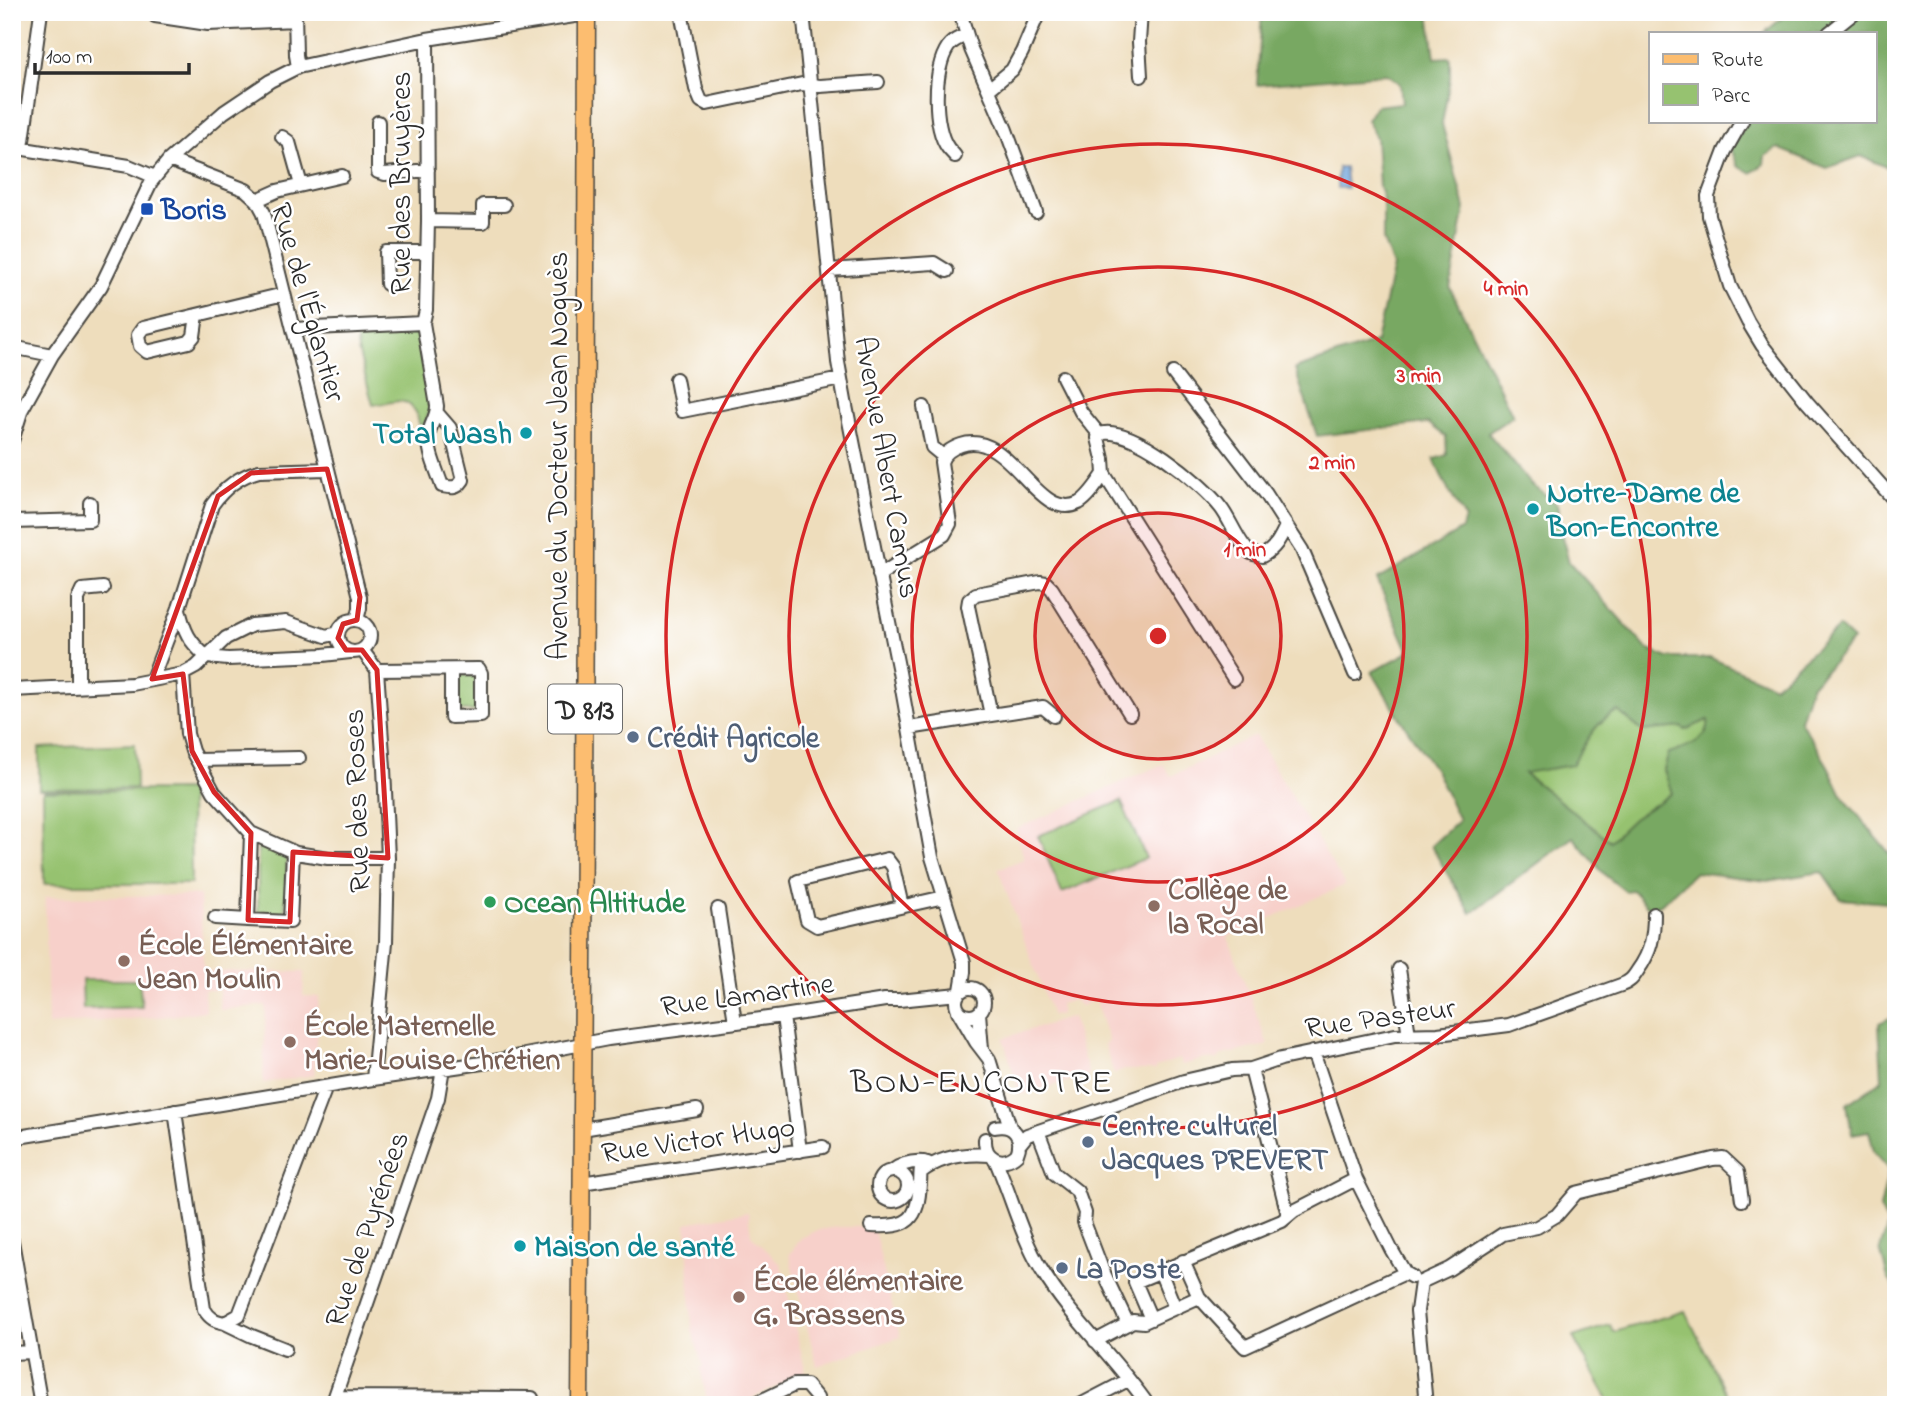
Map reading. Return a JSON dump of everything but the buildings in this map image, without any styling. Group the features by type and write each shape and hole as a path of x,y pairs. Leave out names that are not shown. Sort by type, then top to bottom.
{"main road":[{"name":"Avenue du Docteur Jean Noguès","path":"580,1405 587,13"}],"street":[{"path":"41,12 17,147 129,166 155,177"},
{"path":"152,12 155,16 208,24 295,16 298,67"},
{"path":"681,12 696,89 707,104 802,84 820,86 878,82"},
{"name":"Avenue Albert Camus","path":"803,12 838,362 932,857 964,962 959,1000"},
{"path":"960,12 965,34 1006,130 1036,212"},
{"path":"989,89 1012,70 1039,12"},
{"path":"1141,76 1139,42 1142,12"},
{"path":"1830,32 1855,12"},
{"path":"12,441 22,409 52,355 101,286 155,177 169,160 224,112 270,81 298,67 426,39 587,13"},
{"path":"956,156 947,148 942,136 936,102 939,72 947,48 965,34"},
{"name":"Rue des Bruyères","path":"293,329 423,323 426,310 428,221 426,39"},
{"path":"378,122 378,172 385,174 428,170"},
{"path":"1741,122 1724,151 1708,196 1709,216 1731,286 1762,345 1807,402 1896,502"},
{"path":"282,137 289,142 301,185"},
{"name":"Rue de l'Églantier","path":"169,160 246,190 257,200 264,213 327,469"},
{"path":"257,200 277,191 342,176"},
{"path":"428,221 483,222 483,205 504,205"},
{"path":"387,284 386,252 426,252"},
{"path":"829,270 934,263 947,271"},
{"path":"197,315 194,336 188,342 147,352 140,346 138,335 143,328 284,294"},
{"path":"423,323 432,367 437,413 428,436 430,450 442,486 454,488 463,480 450,428 437,413"},
{"path":"12,347 52,355"},
{"path":"1173,373 1266,494 1302,550 1355,674"},
{"path":"1063,377 1081,412 1100,435 1104,474 1234,679"},
{"path":"676,379 682,411 842,379"},
{"path":"924,407 932,447 943,456"},
{"path":"1100,435 1112,432 1144,444 1198,482 1222,508 1251,553 1262,556 1270,551 1279,541 1286,526"},
{"path":"880,575 948,531 950,524 941,467 943,456 953,448 977,442 988,446 1050,501 1059,505 1081,502 1104,474"},
{"path":"152,679 179,608 212,505 235,481 251,473 327,469 360,597 357,620"},
{"path":"12,522 90,520 90,503"},
{"path":"991,715 968,606 969,600 976,593 1040,582 1046,583 1052,589 1130,714"},
{"path":"78,687 78,599 82,590 103,588"},
{"path":"179,608 189,639 207,657 228,659 356,651 366,646 370,636 366,626 357,620 342,624 338,633 342,647 356,651"},
{"path":"12,690 132,684 183,674 196,667 226,638 252,625 286,622 326,636 338,633"},
{"name":"Rue des Roses","path":"356,651 377,670 388,858 386,942 373,1079"},
{"path":"377,670 451,670"},
{"path":"183,674 187,734 192,751 214,792 251,833 293,852 328,858 388,858"},
{"path":"909,728 1043,706 1054,716"},
{"path":"197,760 299,758"},
{"path":"248,920 251,833"},
{"path":"215,918 290,922 293,852"},
{"path":"902,906 893,867 887,859 798,880 807,920 817,926 944,897"},
{"path":"718,909 735,1022"},
{"name":"Rue Pasteur","path":"1022,1134 1184,1081 1232,1070 1251,1069 1281,1059 1395,1035 1438,1034 1509,1025 1630,982 1650,950 1654,914"},
{"name":"Avenue Albert Camus","path":"954,926 967,955 978,991"},
{"path":"1399,969 1409,1035"},
{"path":"959,1000 970,988 978,991 984,998 979,1013 982,1049"},
{"name":"Rue Lamartine","path":"12,1138 499,1060 582,1044 885,1000 959,1000"},
{"path":"959,1000 968,1017 979,1013"},
{"path":"959,1000 991,1066 1002,1103 1022,1134 1054,1173 1077,1191 1085,1213 1084,1222 1113,1295 1128,1324"},
{"path":"783,1016 800,1151"},
{"path":"1313,1052 1356,1179 1405,1273 1421,1282"},
{"name":"Rue de Pyrénées","path":"333,1401 439,1098 443,1068"},
{"path":"1251,1069 1285,1218"},
{"path":"225,1323 239,1315 326,1087"},
{"path":"995,1127 1002,1103"},
{"path":"582,1129 697,1110"},
{"path":"175,1111 204,1309 213,1320 285,1349"},
{"path":"970,1154 995,1127 1005,1126 1022,1134"},
{"path":"925,1166 916,1161 884,1173 878,1181 878,1190 883,1198 892,1201 901,1199 925,1166 970,1154 1007,1160 1012,1158 1017,1154 1022,1134"},
{"path":"985,1139 985,1147 1004,1180 1040,1268 1063,1301 1148,1405"},
{"name":"Rue Victor Hugo","path":"582,1183 823,1147"},
{"path":"1004,1180 1012,1158"},
{"path":"1421,1282 1449,1269 1503,1234 1537,1227 1558,1215 1576,1193 1723,1158 1738,1172 1742,1200"},
{"path":"871,1226 902,1224 912,1218 925,1166"},
{"path":"892,1171 902,1174 908,1187"},
{"path":"1151,1319 1135,1282 1285,1218 1356,1179"},
{"path":"12,1241 41,1405"},
{"path":"1183,1261 1199,1297 1245,1347 1405,1273"},
{"path":"1160,1272 1175,1308"},
{"path":"1421,1282 1417,1311 1426,1405"},
{"path":"1095,1341 1133,1321 1144,1322 1199,1297"},
{"path":"12,1353 31,1352"},
{"path":"1080,1405 1128,1380"},
{"path":"752,1405 794,1385 806,1385 817,1398 819,1405"},
{"path":"333,1401 532,1398 532,1405"}],"highlighted area":[{"path":"327,469 360,597 357,620 343,624 338,638 346,650 362,650 377,670 388,858 293,852 290,922 248,920 251,833 214,792 192,751 183,674 152,679 218,496 251,473"}],"shaded area":[{"name":"Collège de la Rocal","path":"1255,735 1345,885 1228,937 1268,1045 1222,1055 1217,1060 1205,1059 1182,1065 1179,1059 1156,1067 1156,1070 1125,1070 1114,1074 1104,1044 1109,1042 1095,1000 1081,1006 1074,1000 1060,1004 1061,1014 1052,1016 998,869 1024,859 1016,829 1163,764 1171,776"},
{"name":"École Élémentaire Jean Moulin","path":"200,895 204,977 204,971 304,972 303,996 319,997 314,1075 263,1083 266,1005 220,1010 219,990 204,990 206,1011 48,1025 45,897"},
{"path":"1072,1017 1089,1075 1020,1095 1003,1038"},
{"name":"École élémentaire G. Brassens","path":"748,1212 751,1235 781,1264 806,1374 736,1405 708,1405 700,1367 703,1367 692,1330 686,1223"},
{"path":"838,1227 874,1230 900,1337 817,1366 789,1255 801,1238 818,1230"}],"green space":[{"path":"1262,12 1429,12 1435,58 1450,57 1450,78 1442,124 1465,208 1450,288 1513,416 1488,433 1531,484 1557,504 1569,562 1647,649 1668,658 1711,658 1774,686 1839,627 1853,640 1811,686 1800,720 1843,797 1896,861 1896,913 1888,903 1841,899 1822,872 1767,881 1695,872 1661,904 1650,909 1632,890 1625,891 1605,875 1573,837 1471,913 1431,846 1459,820 1435,770 1372,672 1409,652 1377,580 1462,529 1465,518 1434,459 1447,455 1446,437 1428,423 1317,436 1295,369 1376,342 1393,266 1383,240 1383,200 1379,186 1376,138 1367,120 1376,106 1402,103 1400,84 1387,74 1257,85","holes":["1618,711 1642,731 1682,727 1685,730 1708,720 1708,727 1702,737 1669,753 1664,770 1672,793 1633,819 1610,841 1524,773 1572,765 1597,726"]},
{"path":"1789,12 1896,12 1896,171 1861,156 1827,168 1778,148 1765,156 1764,164 1751,173 1738,166 1731,149 1746,122 1876,122 1876,32 1765,32"},
{"path":"418,333 433,406 421,430 416,412 408,403 399,401 373,405 358,350 356,334"},
{"path":"456,675 476,675 476,711 455,711"},
{"path":"1618,711 1642,731 1682,727 1685,729 1708,719 1709,727 1704,736 1696,742 1669,754 1664,770 1672,793 1633,819 1610,841 1523,772 1572,764 1597,726"},
{"path":"135,744 136,788 39,789 39,748"},
{"path":"190,790 191,884 44,884 43,791"},
{"path":"1121,801 1146,858 1062,893 1038,836"},
{"path":"258,844 287,856 285,916 258,917"},
{"path":"82,980 139,980 142,1007 83,1009"},
{"path":"1896,1015 1896,1289 1888,1278 1880,1249 1888,1225 1880,1208 1889,1169 1874,1152 1869,1131 1852,1134 1847,1104 1882,1080 1879,1023"},
{"path":"1685,1311 1732,1405 1611,1405 1573,1337 1610,1325 1614,1332"}],"water":[{"path":"1338,167 1345,167 1347,188 1337,188"}],"place":[{"name":"Boris","path":"147,209"},
{"name":"Total Wash","path":"526,433"},
{"name":"Notre-Dame de Bon-Encontre","path":"1533,509"},
{"name":"Crédit Agricole","path":"633,737"},
{"name":"Ocean Altitude","path":"490,902"},
{"name":"Collège de la Rocal","path":"1154,906"},
{"name":"École Élémentaire Jean Moulin","path":"124,961"},
{"name":"École Maternelle Marie-Louise Chrétien","path":"290,1042"},
{"name":"Centre culturel Jacques PREVERT","path":"1088,1142"},
{"name":"Maison de santé","path":"520,1246"},
{"name":"La Poste","path":"1062,1268"},
{"name":"École élémentaire G. Brassens","path":"739,1297"}],"district":[{"name":"BON-ENCONTRE","path":"982,1080"}]}
